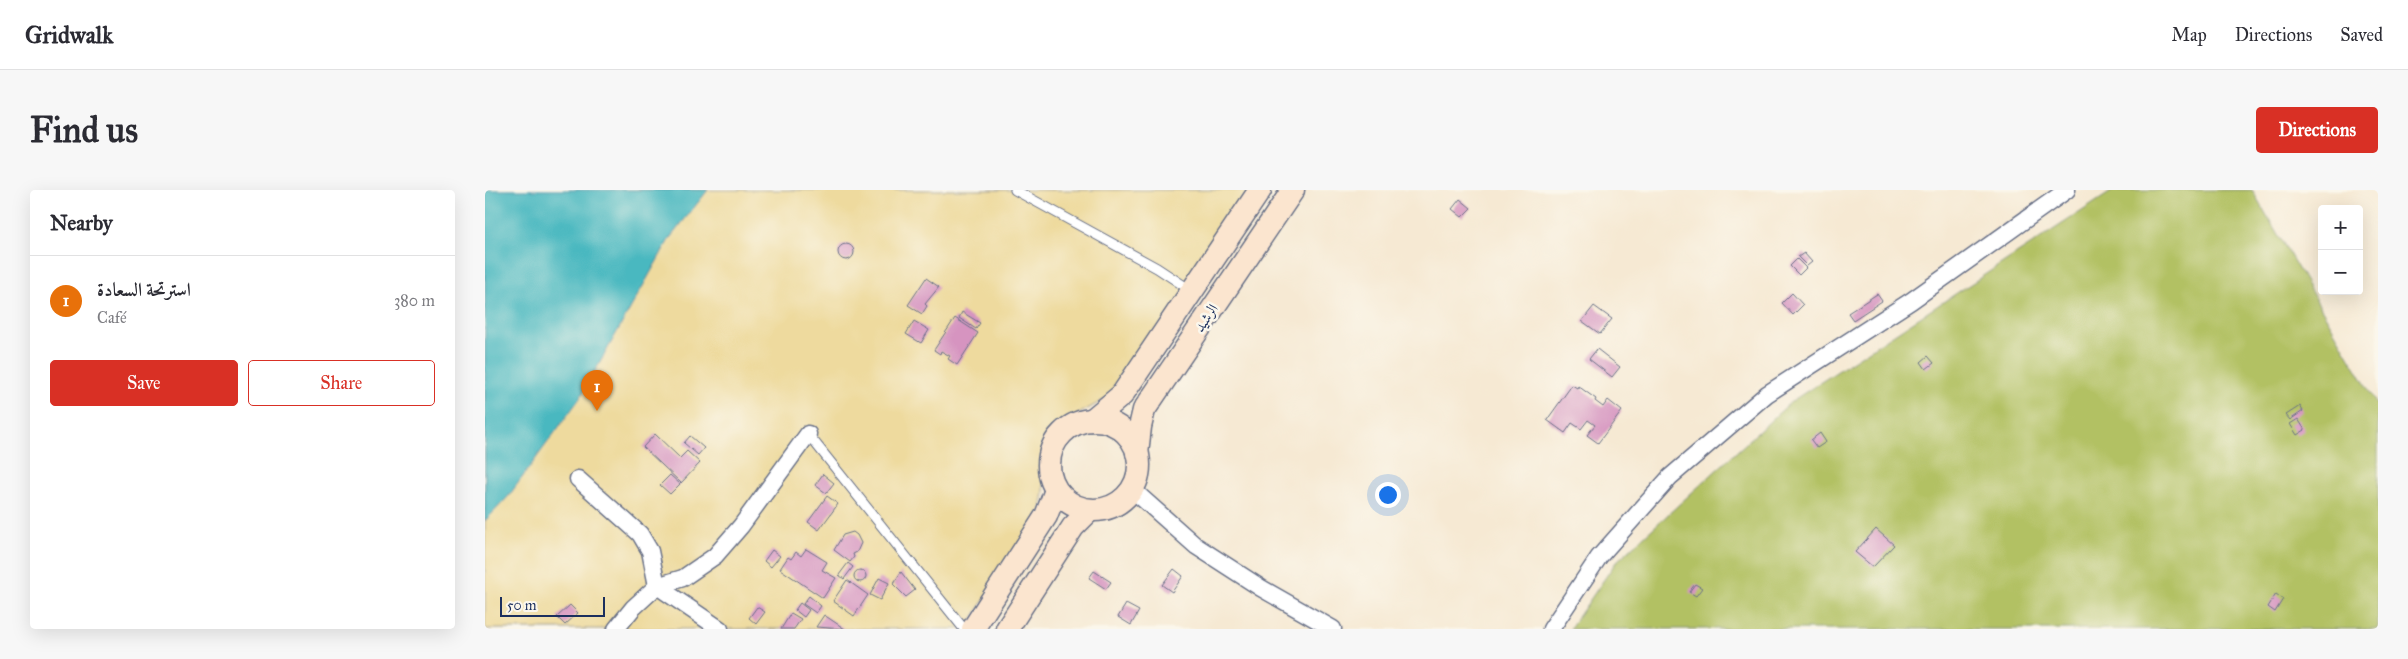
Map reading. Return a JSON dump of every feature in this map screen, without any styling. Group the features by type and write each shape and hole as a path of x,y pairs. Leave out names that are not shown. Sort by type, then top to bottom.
{"street":[{"name":"الرشيد","path":"1092,420 1122,396 1260,190"},
{"name":"الرشيد","path":"1137,453 1144,410 1293,190"},
{"path":"1551,629 1599,556 1670,477 1759,400 1911,301 2067,190"},
{"path":"1092,420 1112,423 1124,430 1133,442 1137,453 1139,470 1133,490 1115,505 1100,510 1090,510 1070,504 1056,490 1050,480 1047,465 1050,449 1058,436 1069,426 1092,420"},
{"path":"616,629 633,608 657,586 683,578 715,556 741,526 808,434"},
{"path":"578,480 640,534 650,551 657,586 720,629"},
{"path":"973,629 1047,516 1056,490"},
{"path":"1133,490 1196,546 1261,588 1333,629"},
{"path":"1007,629 1073,527 1090,510"}],"lane":[{"path":"1015,190 1157,268 1192,291"},
{"path":"808,434 964,629"}],"green space":[{"path":"2114,190 2252,190 2378,406 2378,629 1570,629 1616,562 1792,401"}],"sand":[{"path":"620,190 1257,190 1118,392 1073,417 1061,426 1047,441 1043,454 1044,492 1041,510 966,629 485,629 485,388"}],"water":[{"path":"485,190 708,190 670,238 580,398 508,497 485,521"}],"building":[{"path":"1460,199 1471,208 1462,217 1452,209"},
{"path":"846,244 854,252 846,260 838,252"},
{"path":"1804,253 1812,262 1807,266 1798,257"},
{"path":"1797,259 1806,268 1799,275 1790,266"},
{"path":"926,278 939,287 925,304 927,306 922,314 908,305"},
{"path":"1792,293 1803,305 1793,315 1782,303"},
{"path":"1877,294 1882,301 1853,320 1848,313"},
{"path":"1594,306 1612,319 1600,334 1582,321"},
{"path":"962,312 980,323 976,329 959,318"},
{"path":"955,318 978,333 957,365 948,359 950,356 941,351 940,354 934,350"},
{"path":"914,321 929,330 921,343 906,334"},
{"path":"1597,349 1620,367 1612,377 1589,359"},
{"path":"1928,356 1934,363 1926,369 1921,362"},
{"path":"1572,385 1577,388 1578,386 1596,399 1595,401 1603,407 1608,400 1622,411 1598,443 1587,435 1595,425 1588,420 1581,429 1572,423 1565,433 1547,420"},
{"path":"2300,406 2303,411 2290,420 2286,415"},
{"path":"2298,419 2305,430 2297,435 2290,424"},
{"path":"1820,433 1826,442 1817,448 1811,440"},
{"path":"655,434 680,458 687,451 700,463 681,483 643,447"},
{"path":"690,436 704,448 698,455 684,443"},
{"path":"823,474 834,483 826,493 815,485"},
{"path":"670,475 680,484 670,494 660,485"},
{"path":"827,496 838,504 819,530 808,522"},
{"path":"1876,529 1894,545 1873,567 1855,552"},
{"path":"853,532 861,543 850,562 834,550 843,535"},
{"path":"806,549 827,562 822,570 836,578 823,598 780,569 788,557 791,559 796,552 801,556"},
{"path":"772,550 780,556 771,567 764,561"},
{"path":"848,563 853,567 844,579 839,575"},
{"path":"1174,569 1183,576 1172,592 1162,585"},
{"path":"860,570 866,576 860,582 854,576"},
{"path":"1094,571 1111,582 1106,589 1089,578"},
{"path":"901,572 915,590 906,597 893,584"},
{"path":"879,578 889,583 880,600 870,595"},
{"path":"847,580 868,595 854,616 833,601"},
{"path":"1695,584 1702,588 1696,596 1689,592"},
{"path":"2276,594 2283,599 2275,612 2268,607"},
{"path":"809,596 821,606 816,613 803,604"},
{"path":"800,603 809,610 804,617 795,610"},
{"path":"1126,604 1139,611 1131,625 1118,617"},
{"path":"570,605 578,613 565,625 557,617"},
{"path":"757,607 765,612 756,624 749,618"},
{"path":"791,613 801,619 794,629 781,629"},
{"path":"824,615 845,629 816,627"}],"place":[{"name":"استرتحة السعادة","path":"597,411"}]}
